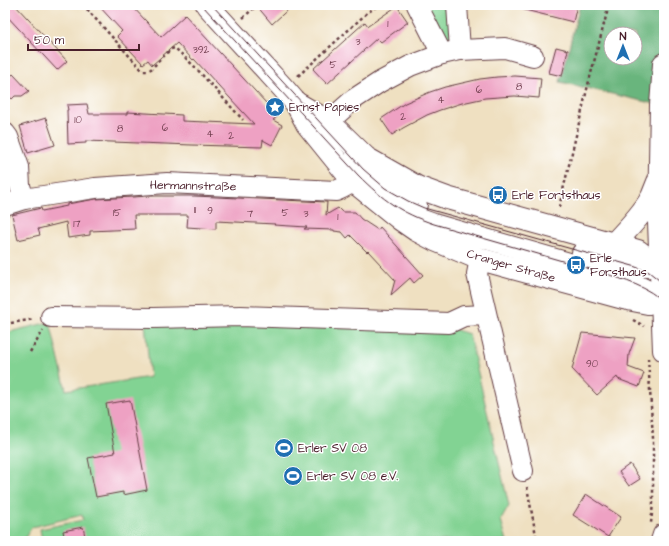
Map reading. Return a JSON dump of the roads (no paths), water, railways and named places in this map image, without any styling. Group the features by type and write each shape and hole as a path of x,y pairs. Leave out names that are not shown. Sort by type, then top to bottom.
{"main road":[{"name":"Cranger Straße","path":"207,5 296,103 307,124 322,128 400,219 416,230 434,240 480,259 626,290 648,303 662,287 638,251 607,251 417,188 360,171"},
{"path":"655,343 662,287 660,178 661,105 664,64"},
{"path":"607,251 631,225 642,210 651,197 660,178"},
{"path":"626,290 651,315 655,343"}],"street":[{"path":"417,5 451,52"},
{"path":"451,52 457,5"},
{"path":"322,128 354,99 380,82 410,66 451,52 506,48 534,56"},
{"path":"5,133 8,137 19,167 20,186 14,202"},
{"path":"360,171 371,188 406,213 422,214 607,251"},
{"name":"Hermannstraße","path":"14,202 95,188 167,184 336,191 347,187 360,171"},
{"path":"422,214 433,203 447,198"},
{"path":"422,214 424,229 434,240"},
{"path":"422,214 459,232 604,273 626,290"},
{"path":"480,259 478,274 486,315 523,471"},
{"path":"51,317 153,318 241,316 449,323 464,316 486,315"}],"tram line":[{"path":"202,5 358,175 384,199 393,205 422,220 434,224 628,281 644,288 664,303"},
{"path":"212,5 363,169 385,188 424,208 633,266 649,272 664,284"}],"place":[{"name":"Ernst Papies","path":"275,107"},
{"name":"Erle Fortsthaus","path":"498,195"},
{"name":"Erle Forsthaus","path":"576,265"},
{"name":"Erler SV 08","path":"284,448"},
{"name":"Erler SV 08 e.V.","path":"293,476"}]}
